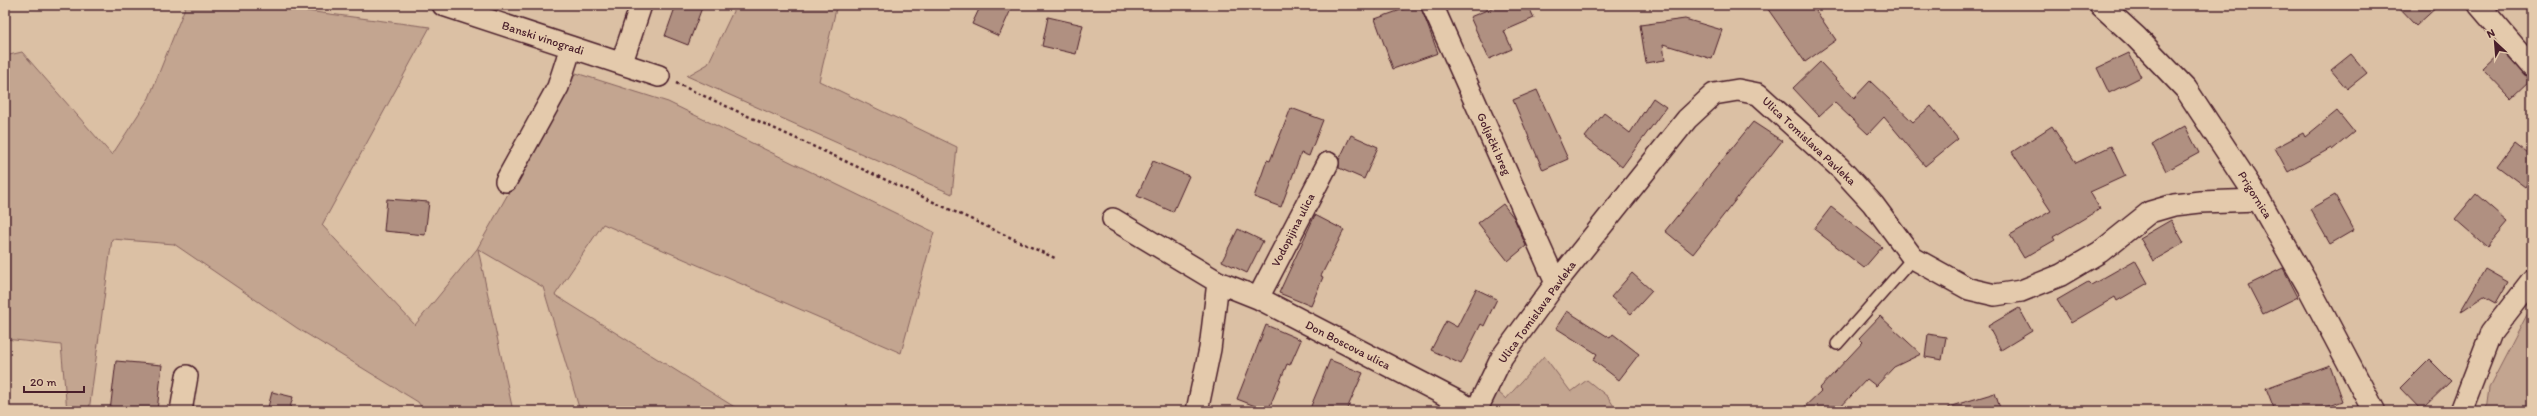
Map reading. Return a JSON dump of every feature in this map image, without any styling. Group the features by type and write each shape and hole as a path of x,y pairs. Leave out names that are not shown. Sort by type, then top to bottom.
{"street":[{"name":"Banski vinogradi","path":"443,5 622,62 660,76"},
{"path":"622,62 641,5"},
{"name":"Goljački breg","path":"1432,5 1556,283"},
{"name":"Prigornica","path":"2101,5 2136,37 2186,89 2259,200 2308,286 2374,411"},
{"path":"2479,5 2532,67"},
{"path":"506,181 558,86 571,47"},
{"name":"Ulica Tomislava Pavleka","path":"1476,411 1502,357 1556,283 1687,119 1714,94 1738,90 1758,94 1840,168 1873,204 1913,258 1969,289 1995,294 2020,291 2062,275 2100,252 2150,212 2174,205 2200,202 2259,200"},
{"name":"Vodopijina ulica","path":"1258,298 1328,163"},
{"name":"Don Boscova ulica","path":"1113,218 1218,282 1258,298 1476,411"},
{"path":"2461,411 2491,333 2532,280"},
{"path":"1197,411 1210,349 1218,282"},
{"path":"181,411 187,376"}],"lane":[{"path":"1837,344 1913,258"}],"path":[{"path":"660,76 1057,259"}],"shaded area":[{"path":"186,5 260,5 430,27 322,225 415,325 477,249 576,73 668,102 934,232 901,353 603,224 555,295 741,411 580,411 543,287 478,249 513,411 424,411 418,402 297,328 174,244 112,239 89,411 67,411 61,345 5,339 5,56 22,52 112,155 149,98"},
{"path":"736,5 837,5 819,81 957,147 952,194 687,76 708,64"},
{"path":"2532,305 2532,411 2486,411 2489,388"},
{"path":"1544,356 1571,392 1587,380 1608,397 1617,411 1482,411 1491,386 1506,399"}],"building":[{"path":"676,5 703,5 688,45 665,36"},
{"path":"981,5 1013,5 999,36 972,24"},
{"path":"1415,5 1420,5 1438,53 1393,69 1375,19"},
{"path":"1499,5 1528,5 1534,18 1504,31 1512,49 1489,59 1470,17"},
{"path":"1765,5 1812,5 1836,40 1805,62"},
{"path":"2396,5 2439,5 2416,26"},
{"path":"1048,17 1083,25 1076,54 1042,46"},
{"path":"1685,19 1722,30 1712,59 1663,44 1665,60 1646,63 1640,25"},
{"path":"2501,50 2530,80 2511,98 2482,68"},
{"path":"2129,53 2141,77 2109,93 2097,68"},
{"path":"2351,54 2367,73 2347,89 2331,70"},
{"path":"1820,62 1854,98 1870,81 1913,122 1931,106 1958,139 1925,166 1884,117 1868,134 1834,102 1819,116 1793,88"},
{"path":"1537,90 1568,159 1543,170 1513,100"},
{"path":"1653,98 1666,107 1622,167 1585,137 1604,113 1630,133"},
{"path":"1291,108 1323,120 1309,156 1301,153 1281,207 1254,197 1267,160 1270,161"},
{"path":"2337,111 2354,132 2332,150 2331,148 2288,172 2275,148 2303,133 2305,137"},
{"path":"1753,122 1782,141 1693,254 1665,231"},
{"path":"2052,126 2076,163 2111,146 2125,176 2090,192 2100,209 2053,237 2055,240 2024,258 2010,235 2051,211 2012,152"},
{"path":"2185,126 2199,153 2166,171 2152,144"},
{"path":"1351,135 1378,147 1364,179 1339,168 1339,160"},
{"path":"2514,143 2532,157 2532,178 2525,187 2497,166"},
{"path":"1153,161 1189,176 1173,212 1137,196"},
{"path":"2476,194 2508,222 2487,247 2455,219"},
{"path":"2335,195 2354,230 2330,244 2310,209"},
{"path":"387,199 429,202 425,235 384,231"},
{"path":"1503,204 1514,218 1526,246 1508,261 1478,223"},
{"path":"1831,207 1882,247 1864,268 1814,229"},
{"path":"1315,215 1344,230 1321,276 1323,277 1311,306 1279,293"},
{"path":"2171,220 2184,243 2153,261 2140,238"},
{"path":"1238,229 1263,241 1247,273 1222,261"},
{"path":"2135,260 2148,283 2117,301 2115,297 2071,323 2057,300 2088,282 2091,285"},
{"path":"2283,268 2298,297 2263,314 2248,285"},
{"path":"2485,269 2508,282 2496,303 2484,296 2460,312"},
{"path":"1632,273 1652,291 1631,314 1611,297"},
{"path":"1476,289 1497,299 1484,326 1481,324 1461,364 1431,350 1446,321 1457,327"},
{"path":"2019,308 2032,331 2001,350 1988,326"},
{"path":"1567,311 1610,338 1613,334 1639,354 1619,380 1593,360 1597,354 1556,328"},
{"path":"1880,316 1921,354 1894,367 1876,386 1867,379 1837,411 1800,411 1821,391 1819,389 1863,342 1859,338"},
{"path":"1266,325 1301,340 1290,365 1287,364 1268,411 1237,399"},
{"path":"1928,334 1946,337 1942,360 1925,357"},
{"path":"2429,359 2451,381 2421,410 2400,388"},
{"path":"1330,360 1363,373 1346,411 1309,411"},
{"path":"116,361 162,365 157,411 110,411"},
{"path":"2330,365 2343,401 2317,411 2275,411 2266,388"},
{"path":"272,392 293,397 289,411 267,411"},
{"path":"1995,393 2001,411 1948,411 1948,407"}]}
